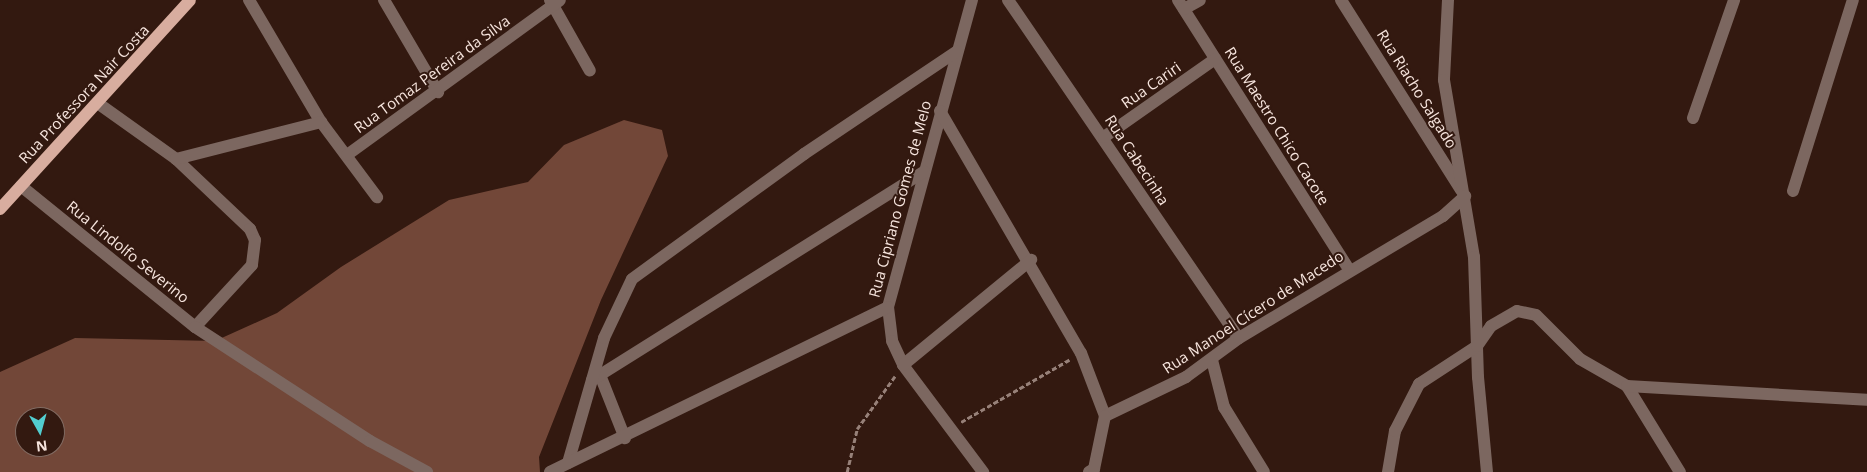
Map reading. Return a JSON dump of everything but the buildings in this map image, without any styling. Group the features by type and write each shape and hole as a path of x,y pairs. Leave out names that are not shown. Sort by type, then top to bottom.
{"main road":[{"name":"Rua Professora Nair Costa","path":"0,209 99,104 190,0"}],"street":[{"path":"249,0 321,122 377,197"},
{"path":"384,0 438,92"},
{"name":"Rua Cipriano Gomes de Melo","path":"972,0 940,111 888,307 892,340 903,365 983,472"},
{"name":"Rua Cabecinha","path":"1008,0 1104,137 1239,338"},
{"path":"1181,5 1200,0"},
{"name":"Rua Riacho Salgado","path":"1342,0 1465,196"},
{"path":"1448,0 1444,80 1465,196 1479,303 1477,346 1487,472"},
{"path":"1693,118 1734,0"},
{"path":"1793,191 1853,0"},
{"path":"554,2 590,71"},
{"name":"Rua Tomaz Pereira da Silva","path":"347,155 438,92 554,2"},
{"name":"Rua Maestro Chico Cacote","path":"1181,5 1349,269"},
{"path":"568,463 619,300 632,279 804,154 957,51"},
{"name":"Rua Cariri","path":"1104,137 1216,59"},
{"path":"99,104 176,158 250,228 255,240 252,265 195,327"},
{"path":"940,111 1031,260 1082,353 1105,416 1094,471"},
{"path":"176,158 321,122"},
{"path":"596,378 924,172"},
{"name":"Rua Lindolfo Severino","path":"21,186 195,327 370,441 427,472"},
{"name":"Rua Manoel Cícero de Macedo","path":"1105,416 1212,360 1239,338 1349,269 1443,216 1465,196"},
{"path":"903,365 1031,260"},
{"path":"550,472 625,438 888,307"},
{"path":"1388,472 1395,431 1419,384 1477,346 1491,326 1517,311 1536,315 1580,359 1627,386 1867,400"},
{"path":"1212,360 1224,407 1264,472"},
{"path":"596,378 625,438"},
{"path":"1627,386 1680,472"}],"path":[{"path":"951,428 1082,353"},
{"path":"847,472 857,429 903,365"}],"shaded area":[{"path":"624,120 662,130 668,156 601,300 539,457 540,472 0,472 0,372 75,338 215,341 277,313 341,267 449,200 528,182 564,145"}]}
